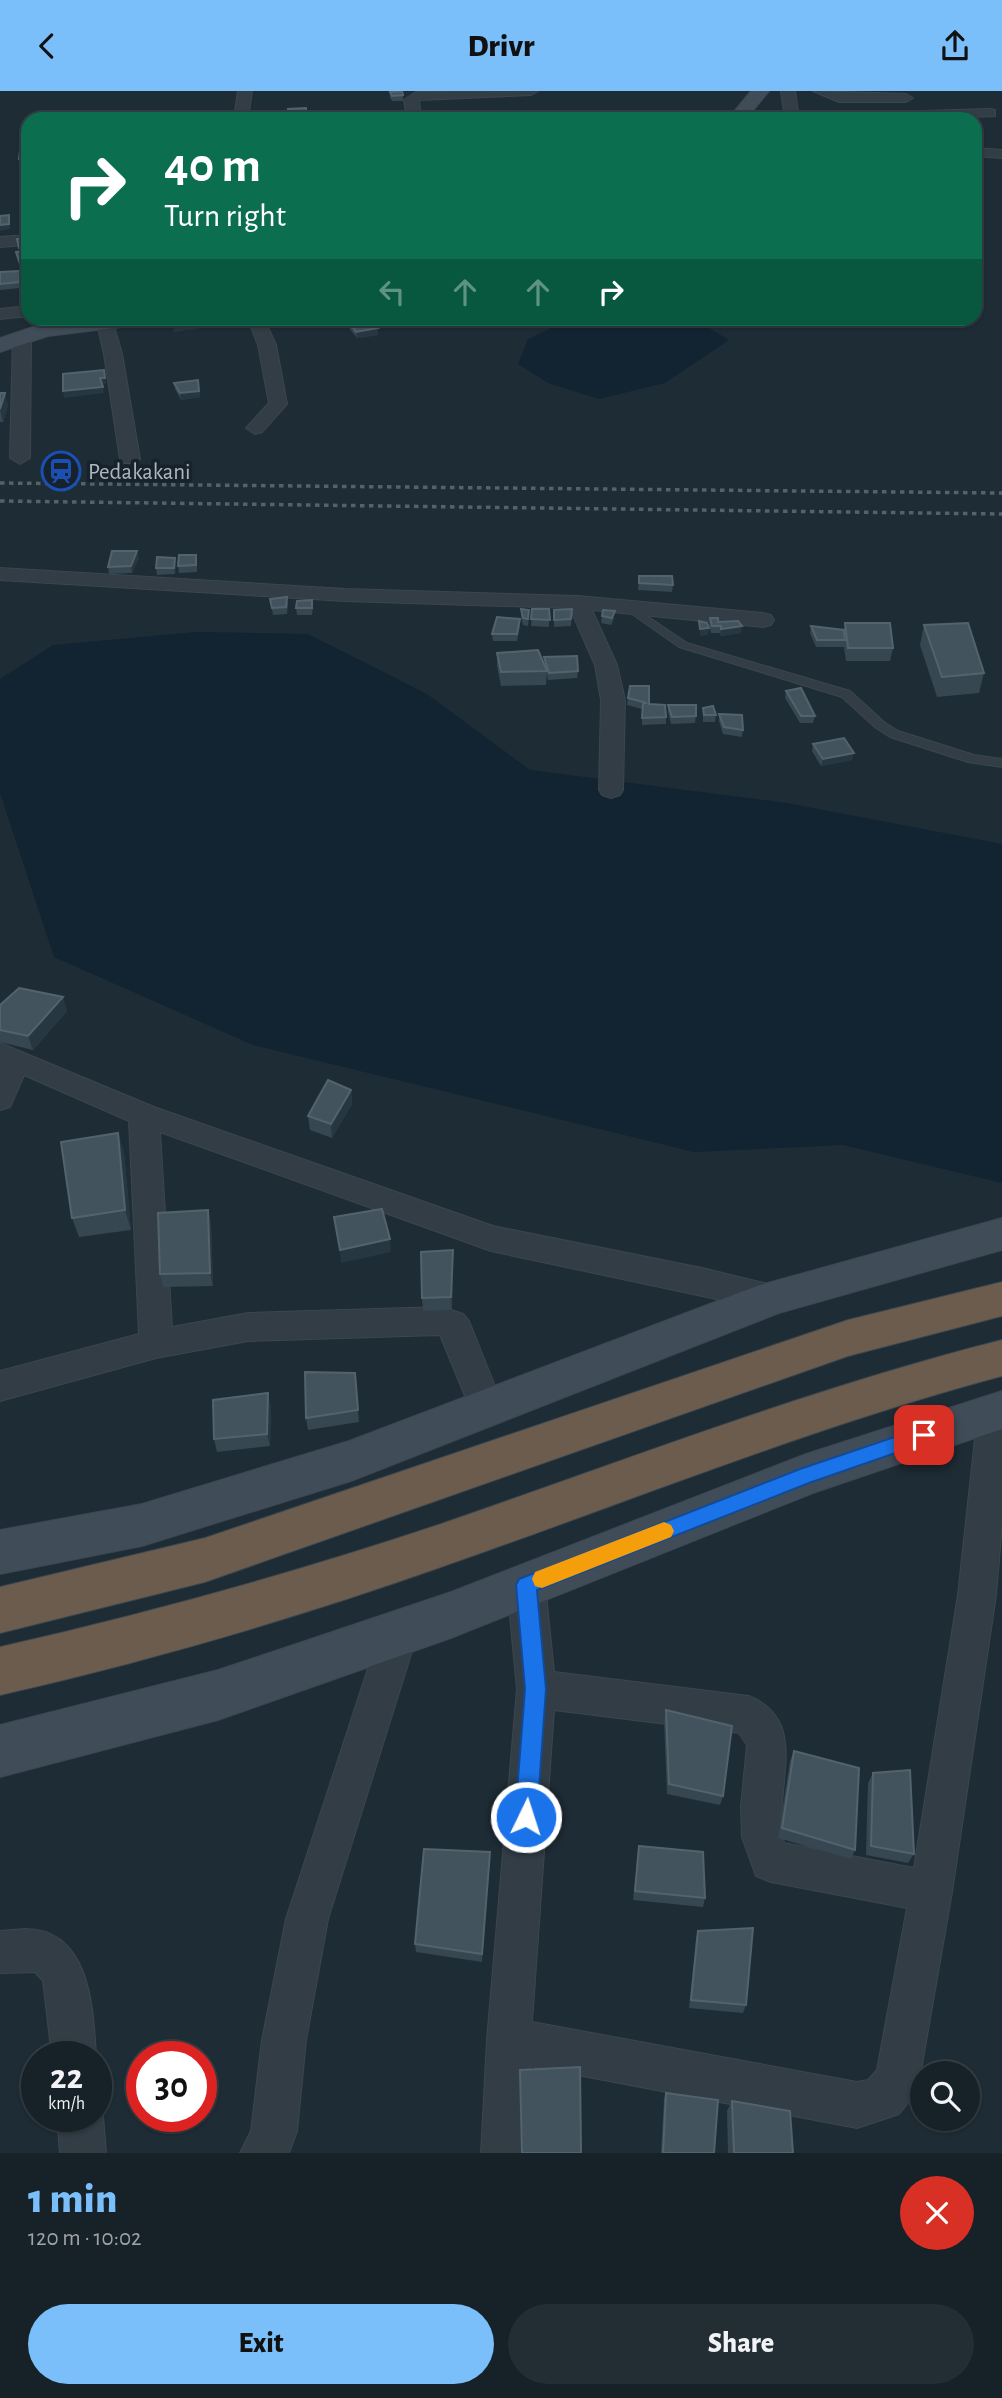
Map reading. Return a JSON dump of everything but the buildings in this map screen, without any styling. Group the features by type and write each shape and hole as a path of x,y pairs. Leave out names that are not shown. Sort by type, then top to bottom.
{"highway":[{"path":"0,1610 205,1560 848,1338 1002,1299"},
{"path":"0,1671 223,1616 559,1504 877,1392 1002,1357"}],"main road":[{"path":"743,112 760,91"},
{"path":"0,345 50,326"},
{"path":"0,1552 142,1525 351,1461 772,1298 1002,1234"},
{"path":"0,1751 219,1695 526,1585 806,1475 998,1411"}],"street":[{"path":"242,112 245,91"},
{"path":"413,112 412,97 441,93 531,91"},
{"path":"789,91 791,112"},
{"path":"820,91 839,98 903,94 919,112"},
{"path":"421,112 486,104"},
{"path":"982,113 990,113"},
{"path":"982,153 1002,154"},
{"path":"0,242 21,240"},
{"path":"0,314 21,312"},
{"path":"106,326 113,354 130,459"},
{"path":"255,428 278,404 267,345 259,326"},
{"path":"20,458 22,337"},
{"path":"0,574 345,595 578,602 763,620"},
{"path":"578,602 606,665 613,700 611,790"},
{"path":"0,1099 8,1056 144,1115 491,1238 532,1249 697,1280 772,1298"},
{"path":"144,1115 156,1344"},
{"path":"0,1386 156,1344 248,1327 442,1321 451,1324 457,1331 487,1409"},
{"path":"509,2040 857,2105 877,2101 889,2094 898,2076 931,1892 977,1595 998,1411"},
{"path":"504,2153 509,2040 536,1689 526,1585"},
{"path":"263,2153 269,2146 274,2131 284,2040 307,1919 399,1632"},
{"path":"536,1689 749,1715 764,1731 767,1745 761,1835 765,1853 771,1861 931,1892"},
{"path":"0,1952 41,1951 51,1956 60,1966 67,1991 72,2041"},
{"path":"81,2132 83,2153"}],"lane":[{"path":"629,607 683,645 846,694 894,734 972,759 1002,763"}],"water":[{"path":"556,326 706,326 729,340 665,383 599,399 548,383 518,364 528,339"},
{"path":"196,632 308,634 427,694 530,770 787,803 1002,844 1002,1183 843,1145 694,1152 253,1045 54,957 0,793 0,679 53,645"}],"railway":[{"path":"0,483 1002,493"},
{"path":"0,501 1002,514"}],"slow traffic":[{"path":"542,1579 664,1531"}],"place":[{"name":"Pedakakani","path":"61,471"}],"route":[{"path":"526,1817 536,1689 526,1585 806,1475 924,1435"}]}
